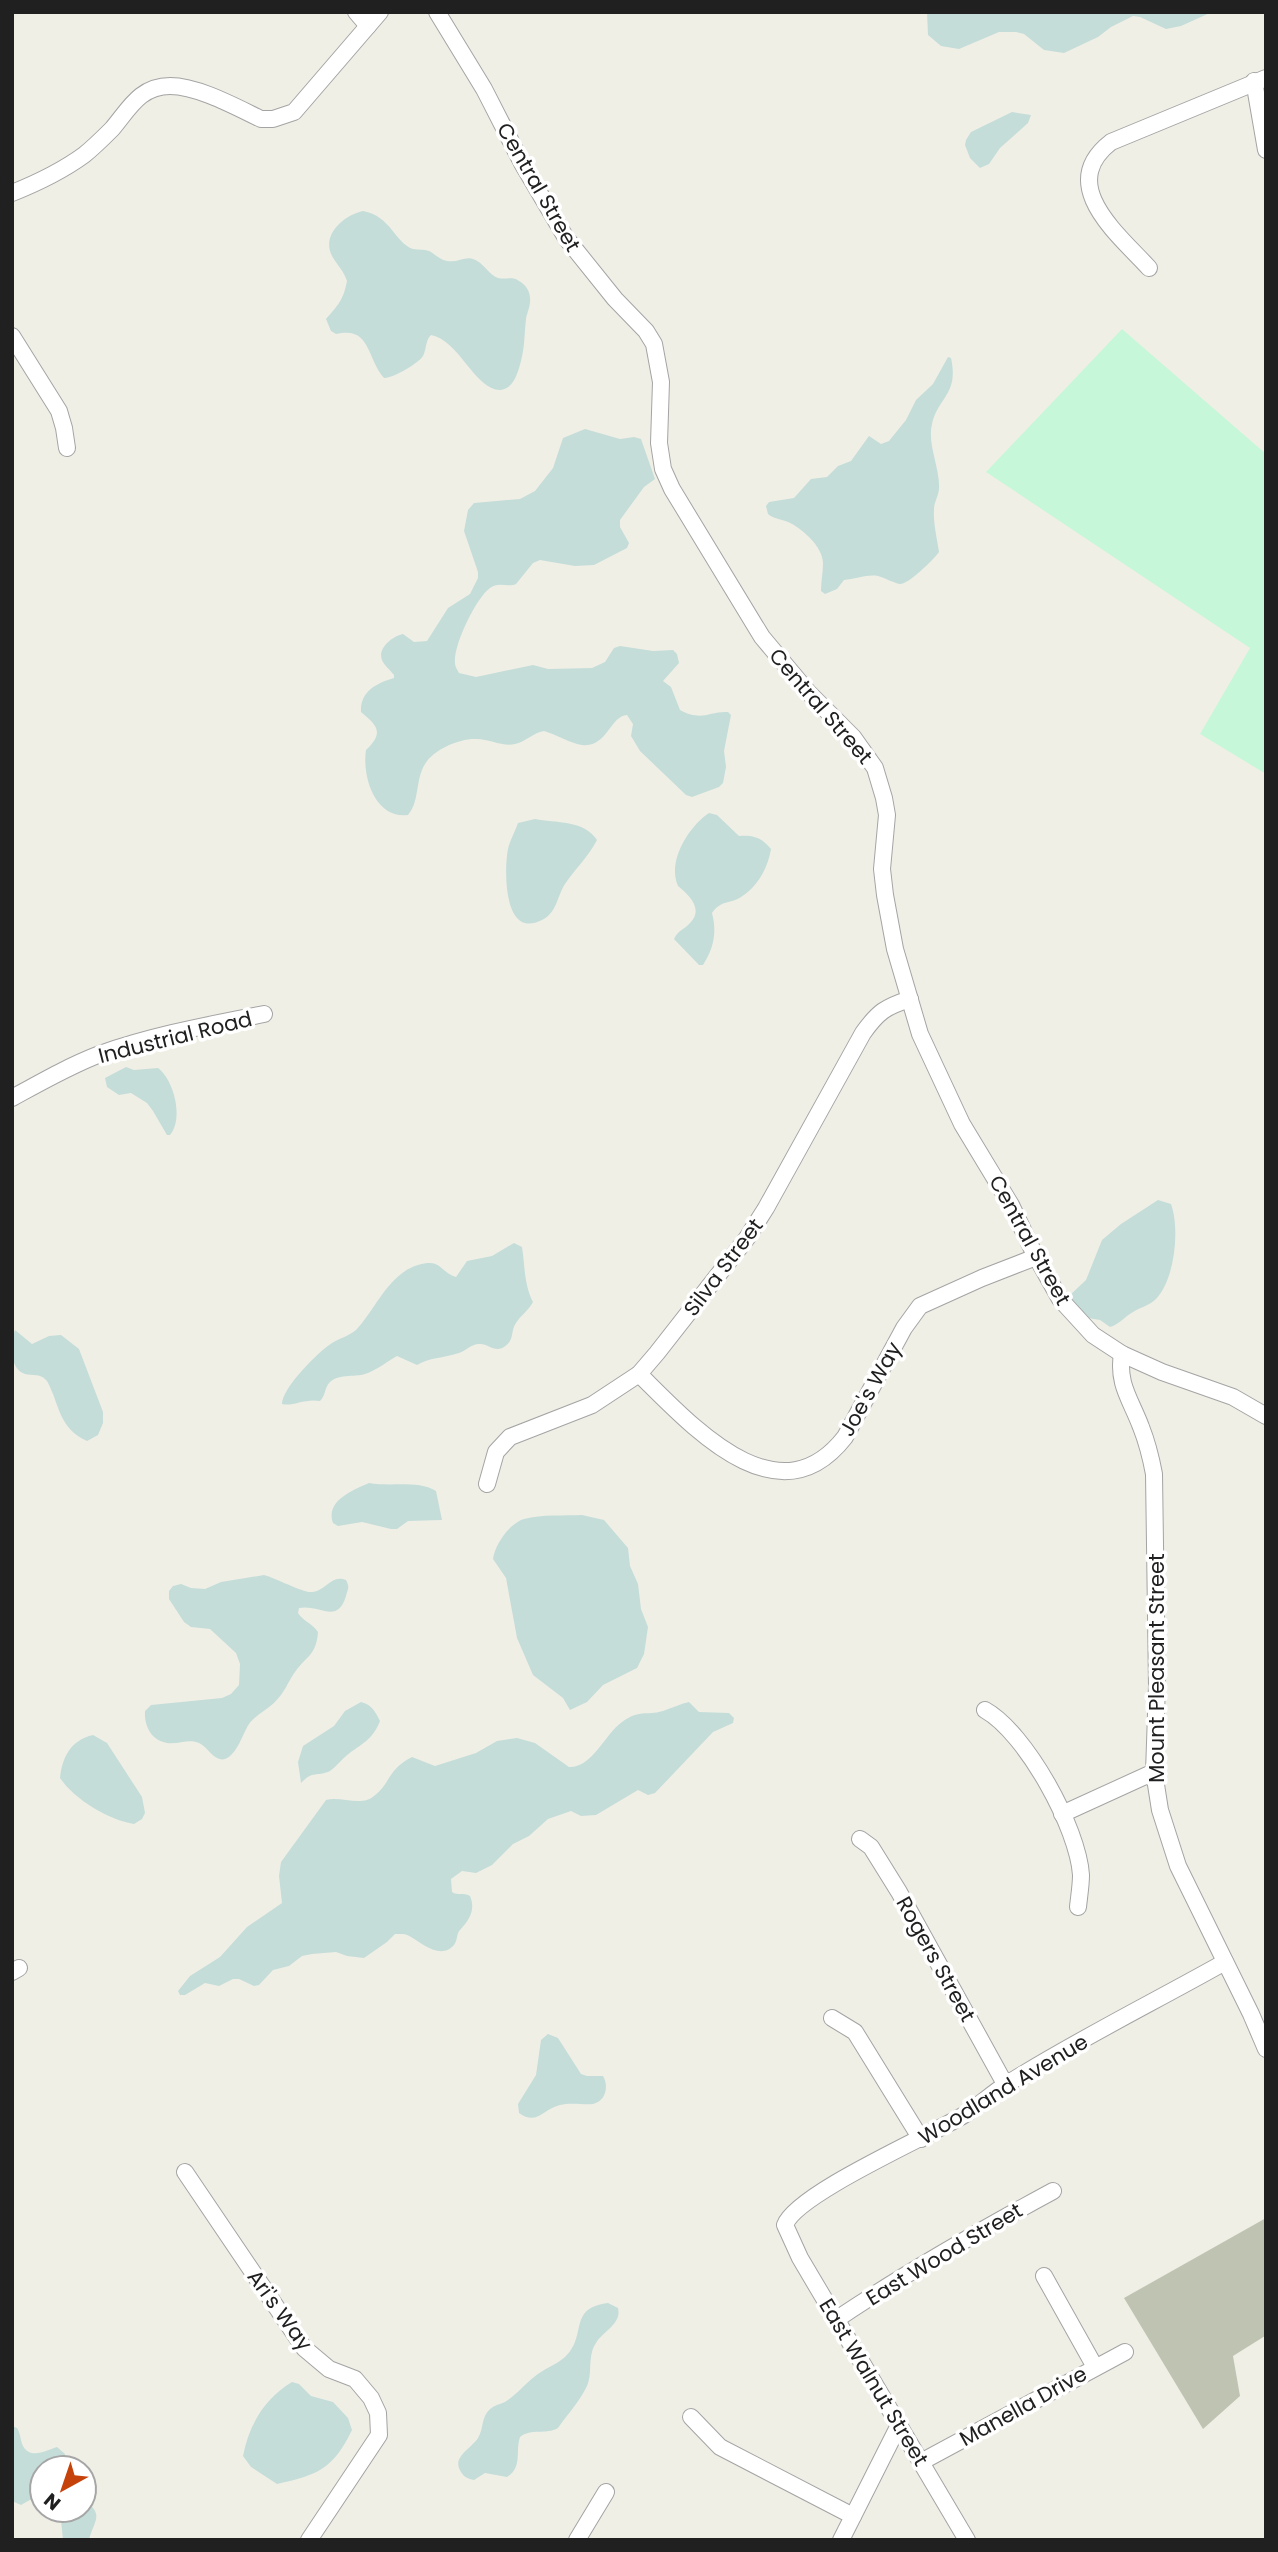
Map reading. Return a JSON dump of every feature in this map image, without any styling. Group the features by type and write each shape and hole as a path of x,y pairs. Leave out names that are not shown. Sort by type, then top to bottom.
{"street":[{"path":"356,12 368,26"},
{"path":"12,193 36,184 83,155 110,130 133,102 145,92 157,88 168,86 191,89 261,119 273,119 294,112 380,12"},
{"name":"Central Street","path":"437,12 484,89 529,177 566,238 615,299 646,331 654,344 661,382 659,443 663,470 672,489 762,637 808,692 853,737 875,768 887,815 882,869 895,949 920,1034 962,1124 1011,1205 1060,1299 1093,1335 1122,1354 1162,1372 1233,1397 1266,1416"},
{"path":"1149,268 1098,213 1092,200 1090,186 1092,163 1096,153 1111,142 1260,80 1266,150"},
{"path":"12,336 59,411 67,448"},
{"name":"Silva Street","path":"487,1484 496,1452 510,1437 592,1405 639,1374 747,1238 874,1017 886,1007 910,999"},
{"name":"Industrial Road","path":"12,1098 47,1078 101,1054 169,1034 264,1014"},
{"name":"Joe's Way","path":"639,1374 682,1416 745,1463 779,1473 799,1470 818,1462 845,1437 904,1328 920,1306 1036,1257"},
{"name":"Mount Pleasant Street","path":"1122,1354 1119,1371 1147,1445 1154,1474 1157,1685 1154,1772 1167,1838 1225,1962 1259,2010 1266,2049"},
{"path":"985,1710 999,1718 1023,1744 1062,1814 1081,1875 1077,1907"},
{"path":"1062,1814 1154,1772"},
{"name":"Rogers Street","path":"860,1839 871,1847 899,1892 1005,2084"},
{"name":"Woodland Avenue","path":"786,2222 802,2204 834,2183 967,2113 1005,2084 1225,1962"},
{"path":"832,2018 855,2032 921,2139"},
{"name":"Ari's Way","path":"185,2172 304,2347 329,2369 355,2379 371,2398 377,2413 379,2434 309,2540"},
{"name":"East Wood Street","path":"837,2319 948,2249 1052,2190"},
{"name":"East Walnut Street","path":"786,2222 789,2236 800,2258 967,2540"},
{"path":"1044,2276 1095,2367"},
{"name":"Manella Drive","path":"921,2462 1125,2352"},
{"path":"691,2417 720,2447 853,2516"},
{"path":"841,2540 899,2426"},
{"path":"577,2540 607,2492"}],"shaded area":[{"path":"927,12 1212,12 1181,26 1166,29 1133,16 1064,53 1044,50 1024,34 1016,32 999,32 959,49 941,46 928,35"},
{"path":"1012,112 1031,115 1028,123 1000,148 989,164 980,168 970,158 966,140 971,132"},
{"path":"363,211 380,218 413,249 429,251 447,261 473,259 495,276 514,279 525,286 530,301 523,350 517,375 509,387 500,390 491,388 450,346 431,335 421,359 399,373 384,378 362,339 356,335 336,334 331,331 326,319 340,302 347,281 332,256 330,241 342,221"},
{"path":"948,357 951,358 952,380 935,415 931,432 939,480 934,514 939,552 921,571 904,583 878,576 866,576 844,580 837,589 825,594 821,591 822,557 816,545 794,525 768,514 766,506 769,502 794,498 811,479 827,477 838,466 851,461 869,436 881,444 889,441 906,420 916,400 933,384"},
{"path":"585,429 620,439 641,439 655,479 644,487 620,520 620,527 629,543 627,548 594,565 575,566 540,560 533,563 516,584 490,588 484,593 466,623 455,655 456,667 459,673 476,677 533,665 548,669 592,668 605,662 614,648 620,646 653,651 673,650 679,663 663,681 671,687 680,710 700,716 721,712 731,715 724,751 726,767 723,783 692,797 686,795 640,751 631,736 633,724 627,715 616,721 603,737 590,745 578,744 544,731 510,745 477,739 455,743 441,749 425,764 408,815 387,810 373,794 366,772 366,750 375,739 377,730 361,712 361,705 367,693 376,685 394,678 382,660 384,647 403,634 414,642 427,641 448,608 470,594 478,572 464,531 468,510 474,503 520,499 535,491 553,468 563,438"},
{"path":"709,813 717,815 739,836 757,838 771,849 765,869 752,888 741,897 719,906 712,913 712,946 703,965 699,965 674,939 696,913 690,898 678,886 675,866 687,836"},
{"path":"535,819 577,826 585,829 597,840 565,884 551,913 542,920 529,924 520,920 513,912 506,872 509,846 518,823"},
{"path":"126,1067 134,1070 158,1068 169,1081 177,1110 170,1135 167,1135 147,1103 131,1093 119,1095 107,1087 105,1078"},
{"path":"1158,1200 1171,1204 1175,1227 1174,1253 1168,1279 1162,1290 1156,1299 1113,1326 1088,1318 1068,1297 1086,1280 1102,1240"},
{"path":"514,1243 522,1247 526,1282 533,1302 514,1326 510,1342 504,1347 497,1349 476,1344 459,1353 417,1365 397,1356 368,1373 334,1379 328,1384 320,1401 282,1404 288,1389 310,1362 332,1343 356,1330 398,1276 418,1265 432,1263 456,1277 467,1261 492,1256"},
{"path":"15,1330 32,1344 49,1336 61,1335 79,1349 103,1412 103,1423 98,1435 87,1441 74,1433 61,1416 46,1380 25,1374 16,1367 12,1348"},
{"path":"369,1483 413,1485 436,1491 442,1520 408,1521 397,1529 362,1522 338,1526 333,1523 333,1508 342,1497"},
{"path":"582,1515 604,1520 628,1548 630,1566 638,1584 641,1609 648,1627 644,1654 637,1668 603,1685 587,1702 570,1710 563,1698 533,1675 517,1638 506,1578 493,1559 504,1535 519,1521 538,1516"},
{"path":"264,1575 308,1592 317,1591 336,1579 346,1580 348,1588 338,1610 299,1608 300,1616 318,1632 315,1646 278,1699 249,1724 229,1757 218,1758 195,1742 171,1743 157,1739 146,1722 145,1711 151,1705 222,1698 231,1694 239,1685 240,1664 236,1653 210,1629 191,1627 184,1622 169,1599 169,1591 173,1586 181,1584 205,1589 221,1582"},
{"path":"361,1702 373,1709 380,1721 374,1733 330,1771 312,1775 301,1783 298,1762 303,1746 334,1726 345,1711"},
{"path":"689,1702 699,1712 729,1713 734,1718 733,1723 713,1732 655,1793 648,1795 638,1790 596,1815 581,1816 571,1811 548,1819 529,1836 513,1844 492,1865 476,1873 462,1871 451,1879 452,1892 470,1896 472,1910 455,1943 449,1949 438,1951 407,1935 395,1934 364,1958 336,1952 302,1956 289,1966 273,1970 259,1985 233,1979 219,1986 205,1983 185,1995 180,1995 178,1991 190,1976 220,1957 247,1927 282,1903 279,1876 281,1862 326,1800 369,1799 398,1767 412,1757 435,1766 476,1753 497,1741 517,1738 535,1743 569,1767 577,1766 585,1762 616,1727 628,1718 663,1711"},
{"path":"93,1735 107,1743 142,1797 145,1813 142,1819 134,1824 93,1808 74,1794 60,1778 69,1750 85,1737"},
{"path":"548,2034 558,2038 581,2074 603,2076 605,2093 601,2100 593,2104 564,2104 535,2117 525,2117 519,2113 518,2104 536,2075 541,2040"},
{"path":"1266,2218 1265,2336 1233,2356 1240,2396 1203,2429 1124,2298"},
{"path":"608,2303 618,2308 617,2319 593,2348 587,2386 558,2428 520,2437 517,2464 507,2477 485,2473 474,2480 465,2476 458,2462 478,2438 487,2412 509,2400 538,2374 565,2357 576,2340 582,2317 595,2306"},
{"path":"292,2382 299,2384 311,2396 333,2402 348,2418 352,2430 338,2454 323,2468 277,2484 251,2467 243,2456 249,2434 259,2414 273,2396"},
{"path":"12,2426 17,2428 26,2450 39,2453 57,2447 65,2454 28,2454 28,2501 21,2505 12,2501"},
{"path":"61,2524 95,2524 89,2540 63,2540"}],"green space":[{"path":"1122,329 1266,454 1266,774 1200,734 1250,648 986,472"}]}
